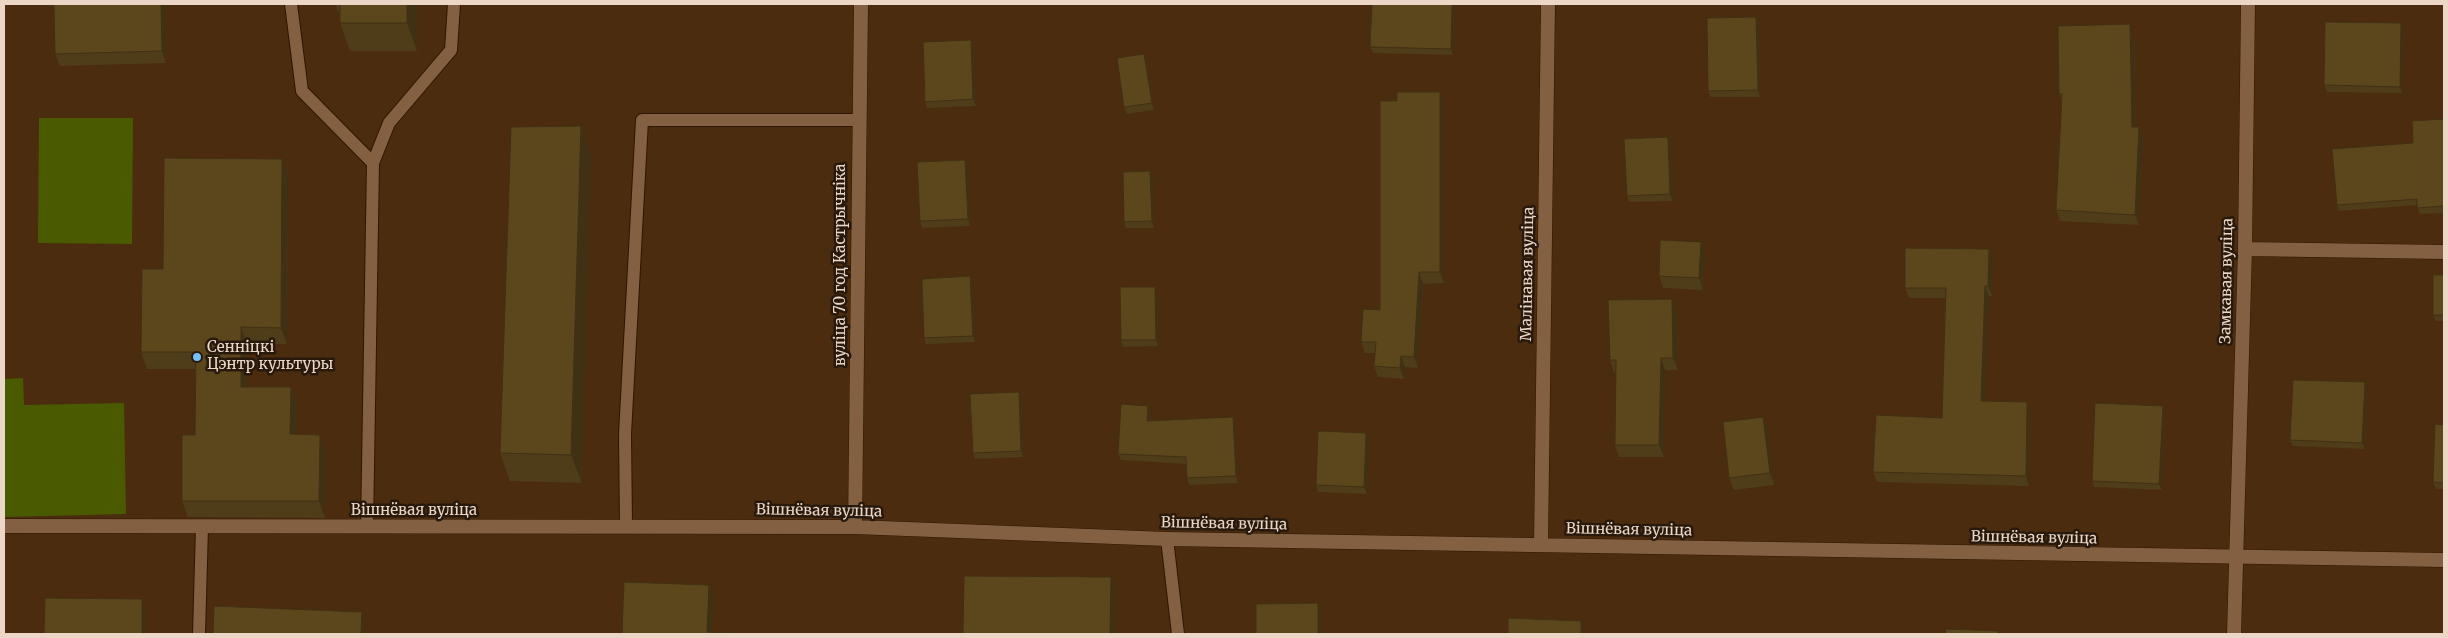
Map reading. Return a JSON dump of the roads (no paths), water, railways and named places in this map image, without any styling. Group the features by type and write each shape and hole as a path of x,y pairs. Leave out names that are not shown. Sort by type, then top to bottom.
{"street":[{"name":"вуліца 70 год Кастрычніка","path":"855,527 861,4"},
{"name":"Малінавая вуліца","path":"1541,544 1548,4"},
{"name":"Замкавая вуліца","path":"2234,634 2245,249 2248,4"},
{"path":"2245,249 2444,252"},
{"name":"Вішнёвая вуліца","path":"4,526 855,527 1167,540 1541,544 2235,558 2444,560"}],"lane":[{"path":"291,4 302,91 373,163"},
{"path":"367,527 373,163 389,123 451,50 454,4"},
{"path":"626,527 625,434 642,120 859,120"},
{"path":"199,634 202,527"},
{"path":"1167,540 1178,634"}],"place":[{"name":"Сенніцкі Цэнтр культуры","path":"197,357"}]}
